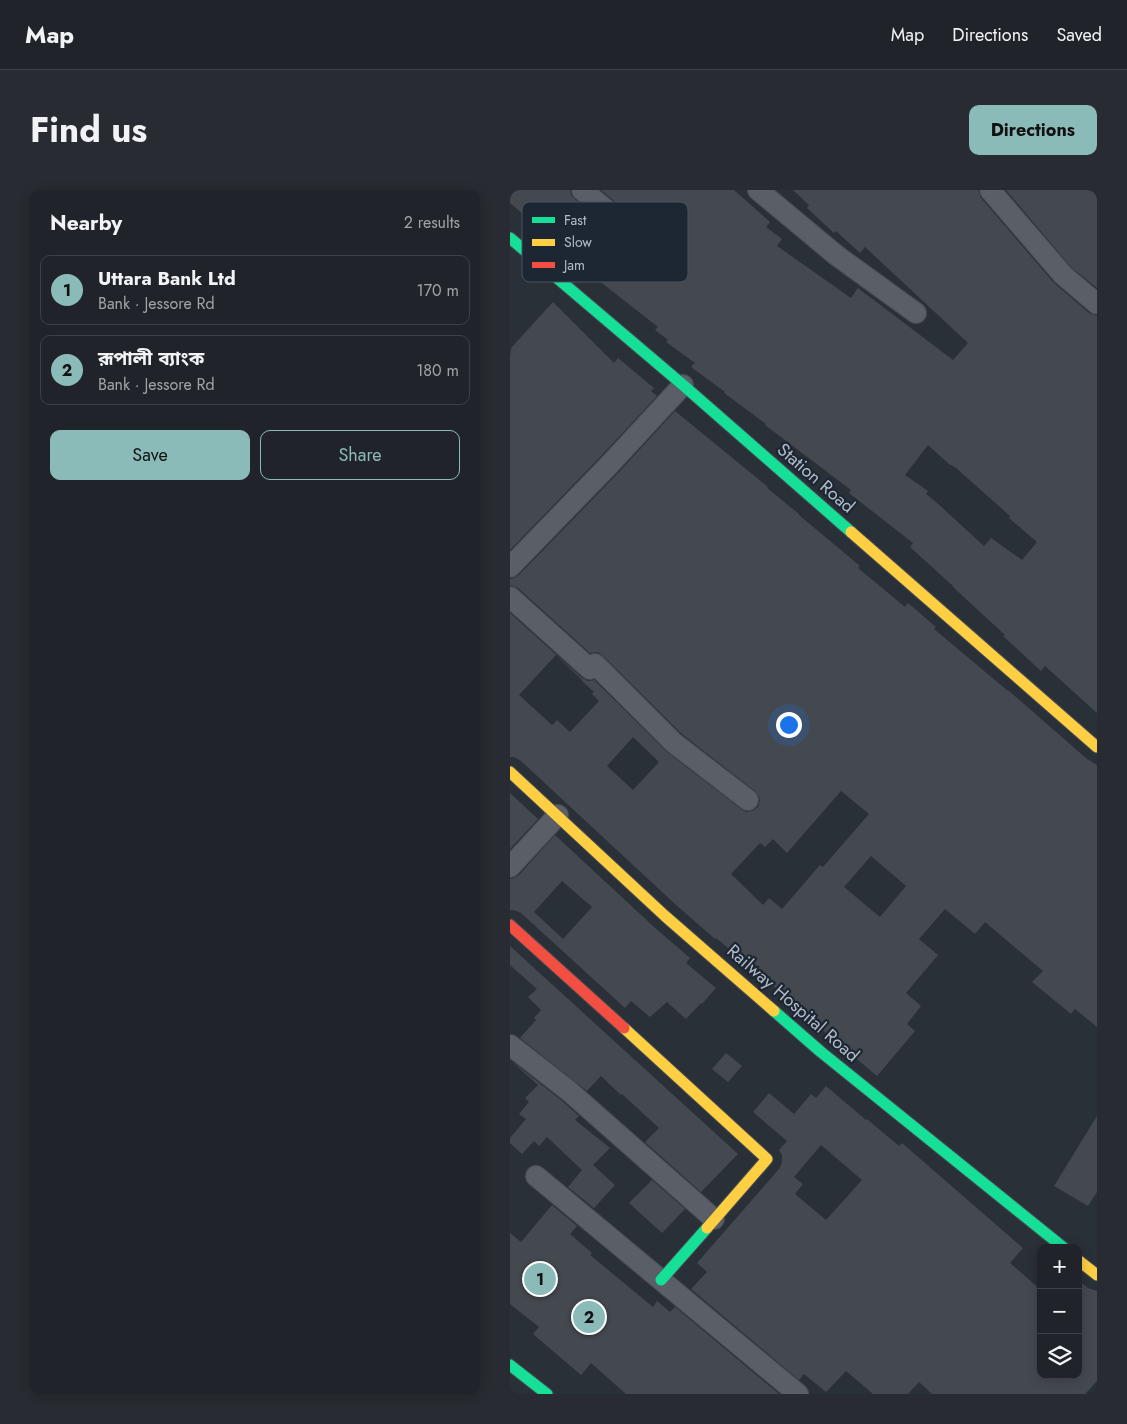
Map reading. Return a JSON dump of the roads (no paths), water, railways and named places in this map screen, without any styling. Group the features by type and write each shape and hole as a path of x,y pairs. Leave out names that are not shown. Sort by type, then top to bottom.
{"main road":[{"name":"Station Road","path":"510,238 522,248"},
{"name":"Station Road","path":"562,282 684,385 1097,747"},
{"name":"Railway Hospital Road","path":"510,772 665,916 821,1052 1059,1244"},
{"path":"510,925 767,1159 661,1280"},
{"path":"1082,1263 1097,1275"},
{"path":"510,1365 547,1394"}],"street":[{"path":"582,190 597,202"},
{"path":"758,190 836,255 916,313"},
{"path":"990,190 1063,275 1097,304"},
{"path":"510,567 684,385"},
{"path":"510,597 590,669 595,664 674,743 748,800"},
{"path":"510,867 558,816"},
{"path":"510,1044 569,1091 714,1219"},
{"path":"536,1176 798,1394"}],"place":[{"name":"Uttara Bank Ltd","path":"540,1279"},
{"name":"রূপালী ব্যাংক","path":"589,1317"}]}
